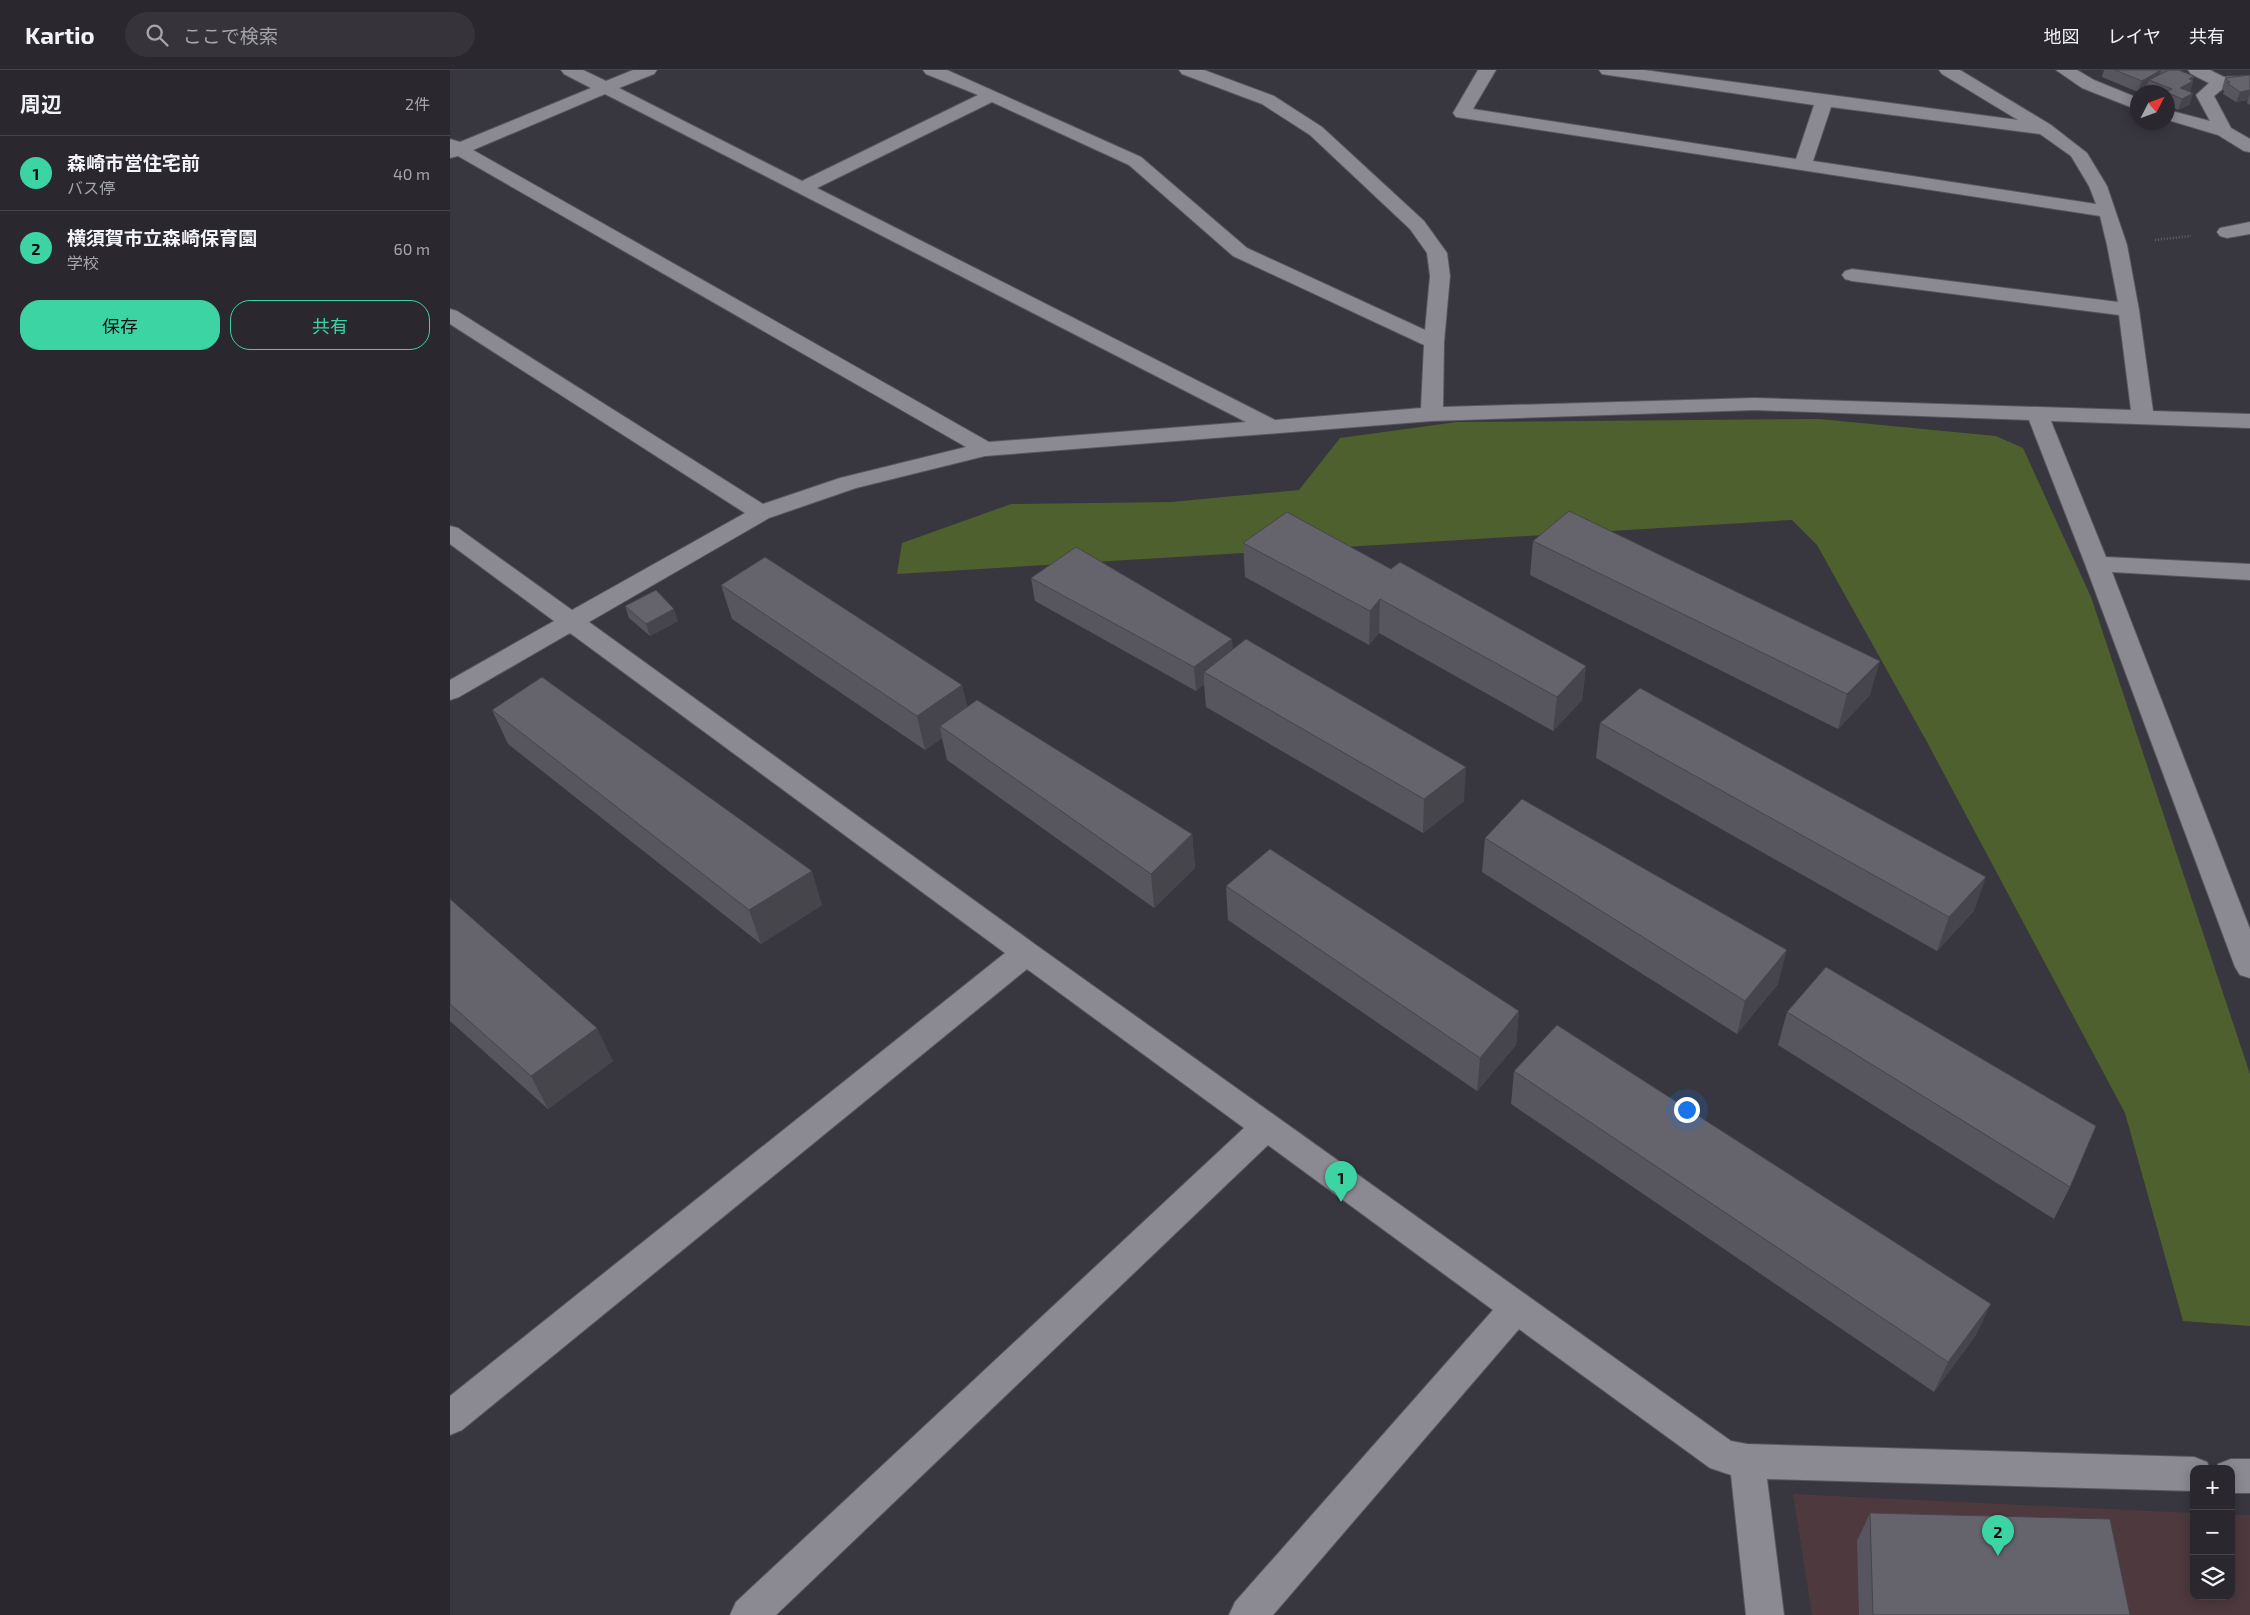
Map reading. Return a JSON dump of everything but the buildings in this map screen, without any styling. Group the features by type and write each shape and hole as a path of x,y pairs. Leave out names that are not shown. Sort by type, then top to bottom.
{"street":[{"path":"570,70 1271,426"},
{"path":"453,148 648,70"},
{"path":"932,70 992,95 1135,161 1240,252 1434,342"},
{"path":"1188,70 1268,100 1316,131 1417,225 1437,253 1440,276 1434,342 1432,414"},
{"path":"1487,70 1462,113 2108,212"},
{"path":"1608,70 1824,101 2045,129"},
{"path":"1948,70 2045,129 2078,153 2098,186 2108,212 2117,245 2129,310 2143,417"},
{"path":"2065,70 2088,84 2130,102"},
{"path":"2197,70 2221,82 2250,81"},
{"path":"2221,82 2205,95 2224,131"},
{"path":"802,188 992,95"},
{"path":"1803,164 1824,101"},
{"path":"2175,117 2224,131 2250,147"},
{"path":"453,148 985,449"},
{"path":"2227,232 2250,228"},
{"path":"1852,275 2129,310"},
{"path":"450,315 761,513"},
{"path":"450,691 761,513 848,483 985,449 1432,414 1755,404 2250,421"},
{"path":"2037,413 2097,564 2250,967"},
{"path":"450,533 1026,953 1723,1456 1746,1461 2190,1474"},
{"path":"2097,564 2250,572"},
{"path":"450,1418 1026,953"},
{"path":"749,1615 1267,1126"},
{"path":"1248,1615 1516,1308"},
{"path":"1746,1461 1765,1615"},
{"path":"2235,1476 2250,1476"}],"path":[{"path":"2117,245 2227,232"}],"shaded area":[{"path":"1793,1494 2190,1513 2190,1600 2235,1600 2235,1515 2250,1515 2250,1615 1812,1615"}],"green space":[{"path":"1819,419 1996,436 2023,448 2091,597 2250,1074 2250,1326 2183,1321 2125,1113 1927,742 1817,545 1792,520 897,574 902,543 1011,504 1171,502 1299,490 1340,438 1457,422"}],"place":[{"name":"森崎市営住宅前","path":"1341,1202"},
{"name":"横須賀市立森崎保育園","path":"1998,1556"}]}
